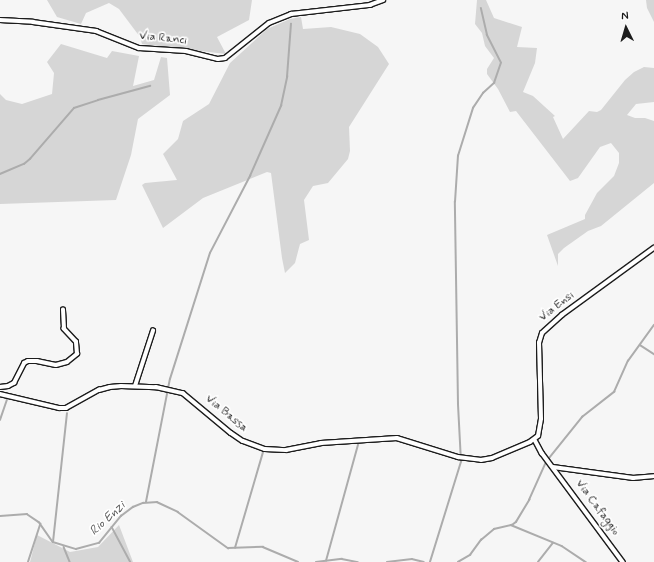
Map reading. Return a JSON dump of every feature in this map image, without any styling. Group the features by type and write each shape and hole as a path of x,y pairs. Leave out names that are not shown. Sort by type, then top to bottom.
{"street":[{"name":"Via Ranci","path":"0,20 33,22 96,31 139,48 186,51 218,59 225,58 269,23 280,18 303,12 370,5 383,0"},
{"name":"Via Ensi","path":"535,440 540,428 539,343 542,333 562,315 654,248"},
{"path":"0,387 8,386 14,383 24,363 28,361 37,361 56,365 67,362 77,354 76,342 64,329 63,310"},
{"path":"135,386 153,331"},
{"name":"Via Bassa","path":"0,394 51,407 66,408 99,390 121,386 168,389 183,392 221,426 243,441 265,449 286,450 321,443 388,437 404,439 460,457 481,460 492,458 535,440"},
{"name":"Via Cafaggio","path":"535,440 545,457 623,562"},
{"path":"552,466 633,478 654,476"}],"shaded area":[{"path":"47,0 252,0 249,20 217,37 226,54 142,44 140,37 119,9 109,3 86,13 81,24 57,17"},
{"path":"477,0 486,0 494,18 522,27 517,47 537,48 535,63 523,92 533,96 555,116 553,117 563,139 589,111 597,112 601,110 625,80 634,72 644,67 654,68 654,102 636,104 627,115 654,121 654,183 601,226 588,231 564,248 558,254 558,266 547,235 585,219 585,215 597,193 614,176 619,163 619,153 611,143 600,147 578,178 570,181 516,111 510,112 498,89 487,74 487,69 494,58 485,46 482,33 475,24"},
{"path":"646,0 654,0 654,22 647,8"},
{"path":"301,17 303,29 331,27 360,34 378,47 389,64 349,127 350,151 348,159 328,183 313,186 304,200 309,240 300,244 295,263 285,273 271,173 267,172 203,198 163,228 142,185 145,183 177,180 163,154 178,139 183,121 209,104 230,63 267,29 290,19"},
{"path":"61,44 107,58 112,51 139,56 133,86 154,80 161,57 167,58 170,95 138,119 131,155 116,200 0,204 0,94 6,100 22,104 52,94 54,73 47,62"},
{"path":"119,525 133,562 30,562 37,535 70,552 98,547"}],"waterway":[{"path":"430,562 461,462 458,404 455,202 458,156 473,108 483,93 494,83 501,63 487,35 481,9"},
{"path":"146,502 170,379 210,253 250,176 281,106 287,77 291,24"},
{"path":"0,174 24,164 30,159 74,108 150,86"},
{"path":"458,562 470,555 481,540 494,529 512,525 516,522 529,500 546,462 582,417 614,392 628,361 654,325"},
{"path":"640,345 654,354"},
{"path":"0,420 7,400"},
{"path":"53,542 67,414"},
{"path":"326,561 358,445"},
{"path":"235,548 263,452"},
{"name":"Rio Enzi","path":"0,516 27,514 39,522 53,542 76,549 99,543 121,516 133,507 143,503 157,502 178,512 228,548 263,547 298,562"},
{"path":"28,562 40,524"},
{"path":"511,525 562,546 586,562"},
{"path":"112,527 131,562"},
{"path":"538,562 553,543"},
{"path":"64,547 70,562"},
{"name":"Rio Enzi","path":"316,562 342,559 358,562"},
{"name":"Rio Enzi","path":"387,562 412,559 424,562"}]}
